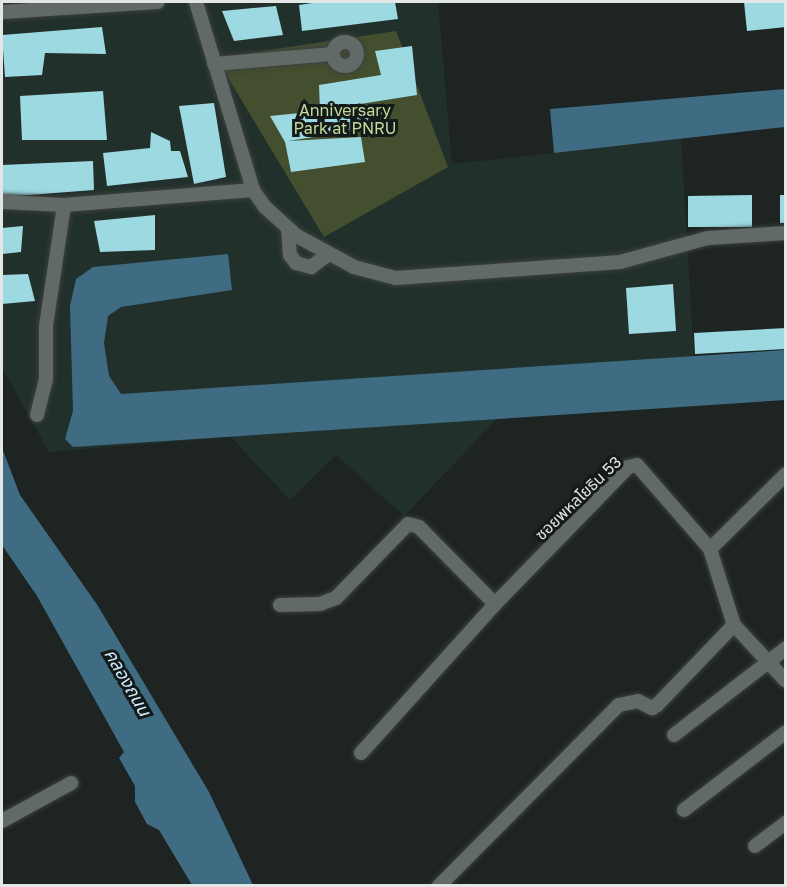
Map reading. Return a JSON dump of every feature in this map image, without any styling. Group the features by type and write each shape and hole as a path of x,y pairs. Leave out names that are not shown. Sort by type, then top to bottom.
{"street":[{"path":"2,12 158,2"},
{"path":"196,2 253,190 264,207 288,228 329,254 376,274 429,276 620,262 708,238 786,233"},
{"path":"214,64 333,54"},
{"path":"2,202 64,205 253,190"},
{"path":"38,416 46,380 46,326 64,205"},
{"path":"288,228 288,247 296,263 311,267 329,254"},
{"name":"ซอยพหลโยธิน 53","path":"361,753 495,604 628,467 637,465 710,549 734,625 770,660 786,681"},
{"path":"710,549 786,474"},
{"path":"279,605 320,604 336,598 408,524 418,527 495,604"},
{"path":"440,885 619,705 638,701 652,708 657,705 734,625"},
{"path":"674,735 786,648"},
{"path":"684,810 786,732"},
{"path":"2,821 71,783"},
{"path":"755,846 786,823"}],"shaded area":[{"path":"2,2 438,2 452,164 681,139 697,406 497,419 404,516 336,455 290,500 231,437 49,452 2,368"}],"green space":[{"name":"Anniversary Park at PNRU","path":"396,31 448,167 324,237 216,58"}],"water":[{"path":"785,89 785,127 554,153 550,109"},
{"path":"228,254 232,290 121,307 108,316 104,343 109,376 121,394 785,350 785,400 73,447 65,439 73,411 70,306 76,279 93,267"},
{"name":"คลองถนน","path":"2,448 20,495 98,606 209,792 253,885 192,885 159,830 147,824 135,802 135,786 119,758 124,752 37,596 2,545"}],"building":[{"path":"319,2 395,2 398,19 302,31 299,5"},
{"path":"744,2 786,2 786,27 747,31"},
{"path":"276,6 283,35 234,41 222,11"},
{"path":"102,27 106,54 45,53 42,75 5,77 2,35"},
{"path":"412,46 417,95 329,109 385,104 391,125 288,141 361,137 365,162 291,172 285,142 270,116 320,111 319,85 381,75 375,51"},
{"path":"103,91 107,140 22,140 20,96"},
{"path":"214,103 226,177 194,184 179,106"},
{"path":"151,132 170,141 171,151 180,151 188,177 107,186 103,153 150,148"},
{"path":"93,161 94,190 2,197 2,165"},
{"path":"752,195 752,227 688,227 688,196"},
{"path":"780,195 786,195 786,223 780,223"},
{"path":"155,215 155,250 100,252 94,221"},
{"path":"23,226 21,252 2,254 2,228"},
{"path":"28,274 35,301 2,304 2,275"},
{"path":"673,284 676,331 629,334 626,288"},
{"path":"786,328 786,349 695,354 694,333"}]}
